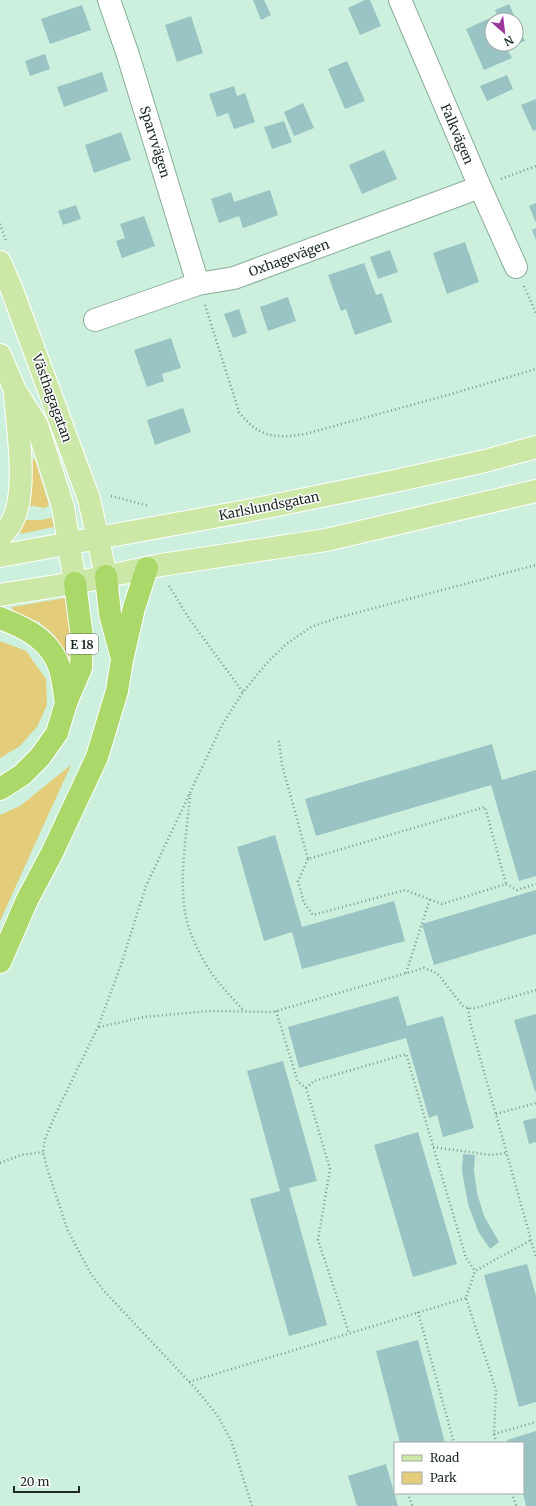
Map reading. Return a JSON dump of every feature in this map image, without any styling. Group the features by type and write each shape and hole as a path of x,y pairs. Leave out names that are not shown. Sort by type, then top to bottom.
{"highway":[{"name":"E 18","path":"0,962 27,900 52,853 97,757 117,691 122,660 134,608 147,568"},
{"name":"E 18","path":"106,576 110,614 122,660"},
{"name":"E 18","path":"0,789 22,775 40,757 56,734 66,703 81,668 82,637 75,583"},
{"name":"E 18","path":"0,618 22,626 47,644 60,668 66,703"}],"main road":[{"name":"Västhagagatan","path":"0,262 12,290 86,493 98,537"},
{"name":"Västhagagatan","path":"0,355 15,390 37,425 63,507 69,544"},
{"path":"0,537 8,529 14,519 19,495 20,459 15,390"},
{"name":"Karlslundsgatan","path":"0,556 244,511 394,481 485,461 536,447"},
{"path":"0,595 75,583 147,568 326,540 536,491"},
{"name":"E 18","path":"98,537 106,576"},
{"name":"E 18","path":"69,544 75,583"}],"street":[{"name":"Sparvvägen","path":"109,0 128,55 198,284"},
{"name":"Falkvägen","path":"400,0 516,267"},
{"name":"Oxhagevägen","path":"95,320 198,284 234,278 480,187"}],"path":[{"path":"480,187 536,166"},
{"path":"198,284 239,412 248,423 258,431 270,435 295,436 305,434 536,369"},
{"path":"534,307 536,313"},
{"path":"252,1506 237,1455 224,1427 189,1382 104,1291 92,1274 68,1231 43,1152 46,1139 56,1113 98,1027 120,968 146,886 222,726 243,692 266,664 285,645 311,627 337,618 536,565"},
{"path":"190,620 243,692"},
{"path":"279,741 282,765 308,859 298,881 304,903 313,915 405,890 442,904 506,884 518,890 536,884"},
{"path":"191,790 184,855 186,914 192,935 201,955 213,974 244,1012"},
{"path":"308,859 485,807 506,884"},
{"path":"406,973 430,899"},
{"path":"98,1027 144,1017 209,1011 276,1011 424,968 437,973 463,1006 472,1009 536,990"},
{"path":"468,1007 470,1022 536,1258"},
{"path":"276,1011 298,1082 306,1088 330,1169 318,1240 349,1333"},
{"path":"306,1088 314,1081 406,1054 466,1258 475,1271"},
{"path":"496,1114 536,1103"},
{"path":"433,1147 491,1155 507,1153"},
{"path":"0,1163 21,1156 43,1152"},
{"path":"496,1442 494,1434 496,1390 466,1298 475,1271 531,1240"},
{"path":"189,1382 466,1298"},
{"path":"418,1312 454,1442"},
{"path":"494,1434 536,1422"},
{"path":"408,1494 412,1506"},
{"path":"512,1494 516,1506"}],"green space":[{"path":"35,459 49,505 45,508 27,505 31,460"},
{"path":"52,518 54,527 20,534 24,520 41,520"},
{"path":"65,598 70,620 72,662 54,635 39,622 13,613 12,607"},
{"path":"0,641 26,651 46,679 47,705 37,727 20,746 0,758"},
{"path":"71,765 0,921 0,815 20,806"}],"building":[{"path":"253,0 264,0 271,15 261,20"},
{"path":"365,0 370,0 381,26 360,35 348,8"},
{"path":"509,4 512,12 496,12 495,10"},
{"path":"82,5 91,30 50,44 41,19"},
{"path":"191,16 203,53 177,62 165,25"},
{"path":"484,21 484,52 509,52 512,58 484,70 466,29"},
{"path":"45,54 50,69 30,76 25,61"},
{"path":"347,61 365,101 345,109 328,69"},
{"path":"102,72 108,91 64,107 57,87"},
{"path":"507,75 513,89 487,101 480,86"},
{"path":"234,86 237,96 245,93 255,122 234,129 228,113 217,117 209,94"},
{"path":"536,99 536,130 533,131 521,105"},
{"path":"303,103 314,128 294,136 284,112"},
{"path":"284,121 292,142 272,149 264,127"},
{"path":"121,132 131,160 94,173 85,145"},
{"path":"384,150 397,179 362,194 349,165"},
{"path":"270,190 278,215 243,228 239,216 219,223 211,199 231,192 234,202"},
{"path":"536,203 536,223 529,206"},
{"path":"76,205 81,219 63,225 58,211"},
{"path":"144,216 155,246 122,258 116,241 125,238 120,224"},
{"path":"536,228 536,240 532,230"},
{"path":"465,242 479,282 447,294 433,253"},
{"path":"390,250 398,272 378,279 370,257"},
{"path":"364,263 376,295 382,293 392,322 355,335 346,309 341,311 328,275"},
{"path":"288,297 296,321 268,331 260,307"},
{"path":"239,309 247,333 233,338 224,314"},
{"path":"171,338 181,368 162,374 164,381 147,387 134,350"},
{"path":"183,408 191,432 155,445 147,420"},
{"path":"492,744 502,780 536,770 536,876 519,881 491,785 316,836 305,799"},
{"path":"275,835 302,927 394,901 405,941 302,969 292,932 264,941 237,847"},
{"path":"536,890 536,934 434,965 422,924"},
{"path":"398,996 407,1026 443,1016 474,1128 443,1137 437,1115 429,1118 406,1038 299,1068 288,1027"},
{"path":"536,1014 536,1091 535,1092 514,1020"},
{"path":"283,1061 317,1181 289,1188 327,1325 289,1336 250,1199 280,1191 247,1071"},
{"path":"536,1118 536,1142 529,1144 523,1121"},
{"path":"418,1132 457,1264 413,1277 374,1145"},
{"path":"463,1154 475,1155 474,1171 477,1193 484,1216 499,1242 490,1249 478,1231 468,1204 462,1171"},
{"path":"527,1264 536,1296 536,1402 519,1407 484,1275"},
{"path":"418,1340 445,1442 400,1442 376,1351"},
{"path":"536,1431 536,1506 526,1506 523,1494 524,1442 508,1442 507,1440"},
{"path":"386,1464 398,1506 357,1506 348,1476"}]}
